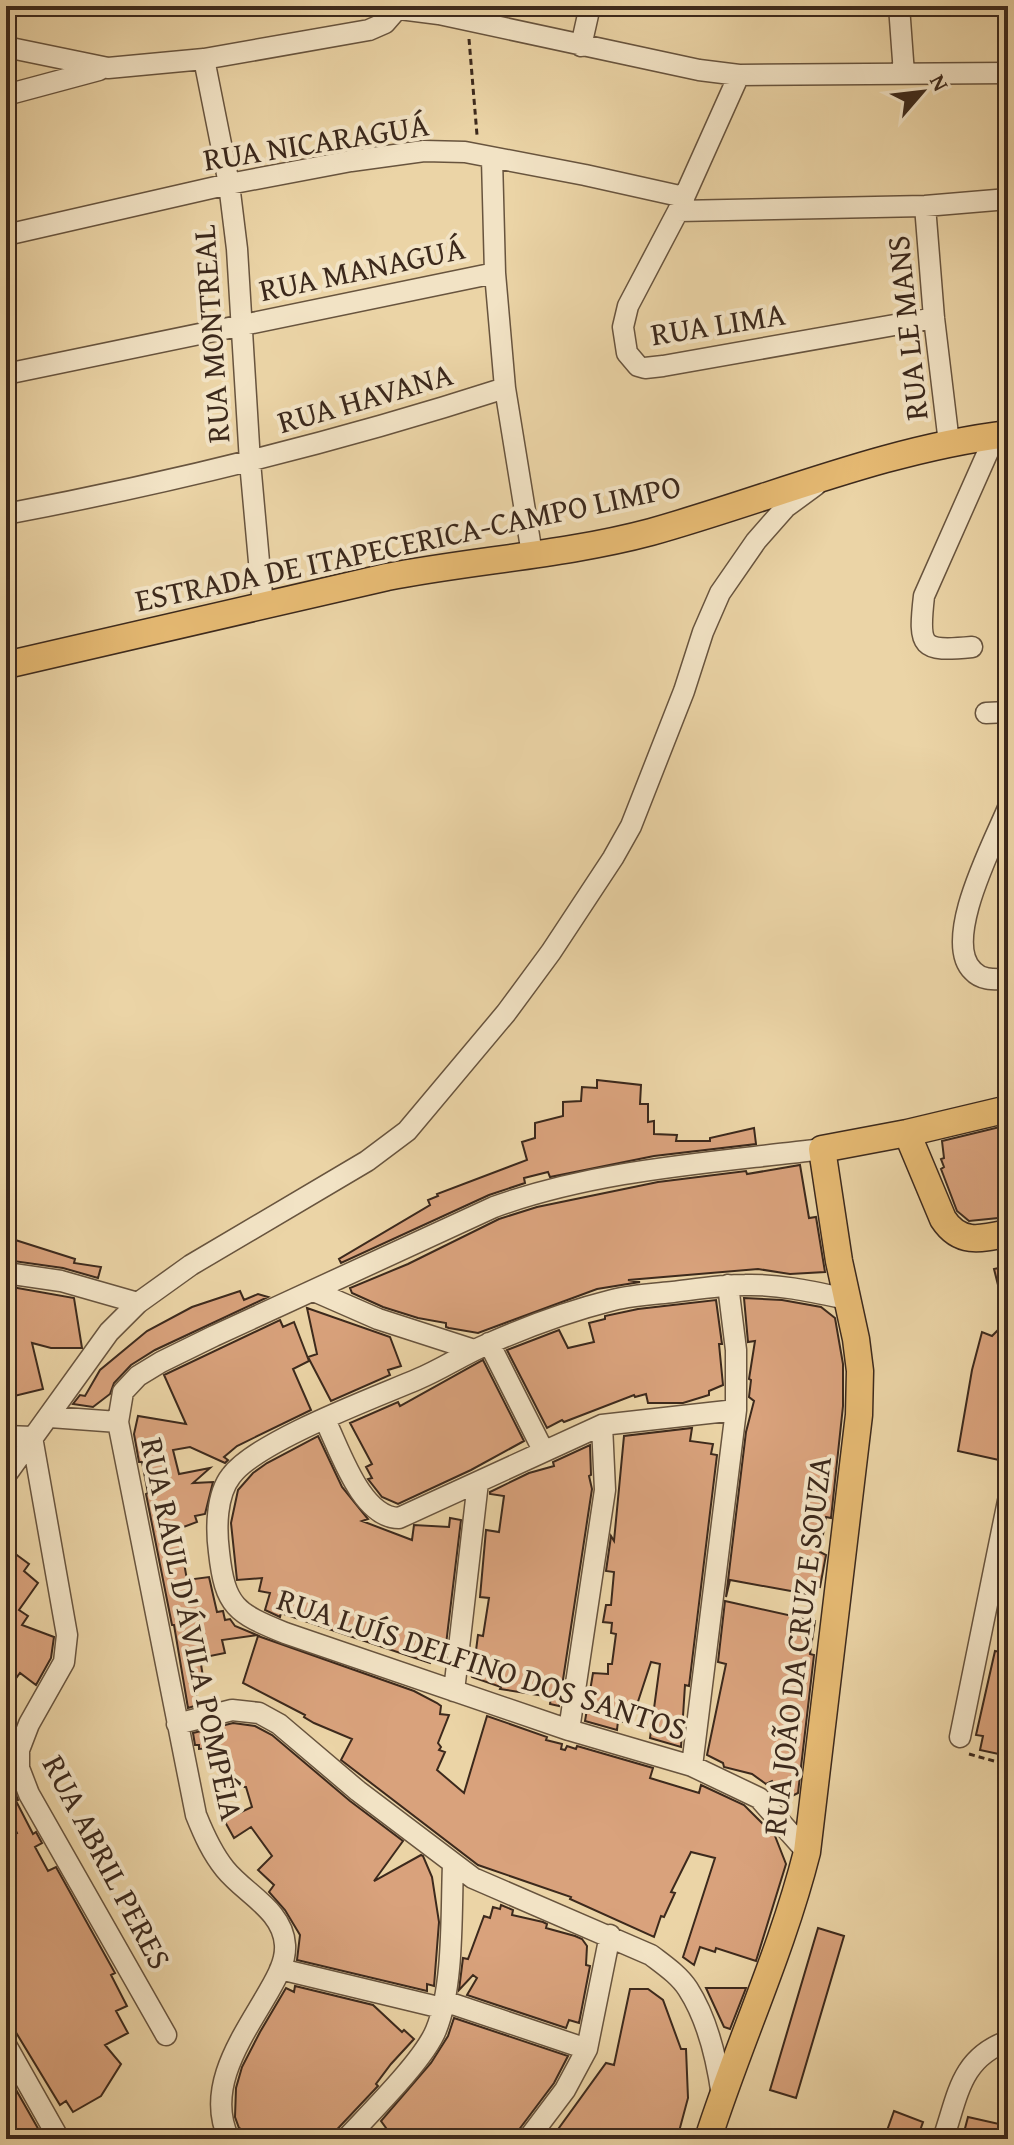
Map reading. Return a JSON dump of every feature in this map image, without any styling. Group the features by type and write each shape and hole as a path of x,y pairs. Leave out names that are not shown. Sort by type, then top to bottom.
{"main road":[{"name":"ESTRADA DE ITAPECERICA-CAMPO LIMPO","path":"6,665 442,566 602,543 650,532 949,443 1001,435"},
{"path":"822,1149 1008,1109"},
{"path":"907,1133 950,1230 958,1236 972,1239 1008,1233"},
{"name":"RUA JOÃO DA CRUZ E SOUZA","path":"708,2139 793,1909 807,1852 859,1415 860,1371 856,1339 822,1149"}],"street":[{"path":"376,6 468,20 699,70 739,75 1008,73"},
{"path":"581,46 590,6"},
{"path":"899,6 904,74"},
{"path":"6,95 108,68 204,59 369,30 385,23 398,8"},
{"path":"6,47 108,68"},
{"name":"RUA MONTREAL","path":"204,59 229,184 263,606"},
{"name":"RUA LIMA","path":"739,75 681,204 628,306 623,327 627,353 638,366 663,366 934,318"},
{"name":"RUA NICARAGUÁ","path":"6,235 229,184 397,154 449,151 585,175 681,204 925,206 1008,199"},
{"path":"485,157 505,388 532,554"},
{"name":"RUA LE MANS","path":"925,206 949,443"},
{"name":"RUA MANAGUÁ","path":"6,374 495,273"},
{"name":"RUA HAVANA","path":"6,514 250,462 385,426 505,388"},
{"path":"972,647 932,648 925,641 922,610 924,596 1001,435"},
{"path":"6,1475 109,1332 138,1303 187,1267 367,1161 407,1131 506,1013 551,952 631,826 720,593 756,541 786,507 825,478"},
{"path":"986,713 1008,712"},
{"path":"1008,808 972,895 965,921 963,947 967,963 976,974 987,979 1008,979"},
{"path":"50,1417 118,1422 123,1392 138,1376 214,1336 494,1207 539,1191 622,1174 822,1149"},
{"path":"6,1273 61,1281 138,1303"},
{"path":"692,1766 736,1410 736,1350 728,1285"},
{"name":"RUA LUÍS DELFINO DOS SANTOS","path":"807,1852 759,1798 692,1766 569,1730 251,1619 236,1607 226,1592 218,1543 222,1492 232,1475 251,1457 482,1347 614,1300 728,1285 770,1286 847,1299"},
{"path":"314,1291 378,1319 482,1347 543,1450"},
{"path":"325,1420 365,1499 389,1518 399,1518 602,1425 736,1410"},
{"name":"RUA RAUL D'ÁVILA POMPÉIA","path":"118,1422 196,1815 207,1842 227,1871 278,1922 285,1946 280,1969 222,2083 221,2113 229,2139"},
{"path":"569,1730 605,1490 602,1425"},
{"path":"6,1436 32,1437"},
{"name":"RUA ABRIL PERES","path":"32,1437 64,1613 66,1650 64,1662 49,1693 23,1736 19,1768 29,1794 166,2035"},
{"path":"454,1691 478,1482"},
{"path":"960,1737 1008,1501"},
{"path":"177,1724 232,1710 259,1713 279,1724 453,1865 502,1892 610,1935 651,1955 675,1973 687,1988 709,2036 722,2096"},
{"path":"346,2139 423,2051 436,2031 443,2004 453,1865"},
{"path":"528,2139 565,2090 587,2049 610,1935"},
{"path":"280,1969 443,2004 587,2049"},
{"path":"943,2139 959,2090 975,2059 1008,2041"},
{"path":"6,2045 59,2139"}],"path":[{"path":"468,20 485,157"},
{"path":"960,1737 960,1747 968,1753 1008,1765"}],"building":[{"path":"597,1080 641,1085 640,1104 648,1104 648,1122 654,1121 654,1134 677,1135 676,1141 710,1141 710,1138 754,1128 756,1144 654,1156 550,1177 548,1172 524,1178 525,1183 489,1195 341,1263 339,1259 430,1205 428,1200 437,1194 527,1160 522,1142 535,1138 535,1123 563,1116 563,1102 581,1101 582,1087 597,1088"},
{"path":"1008,1125 1008,1217 969,1221 957,1211 941,1169 944,1167 942,1141"},
{"path":"800,1165 809,1218 816,1217 825,1272 790,1274 758,1269 628,1280 640,1282 597,1289 478,1333 449,1328 446,1323 383,1307 352,1293 350,1288 408,1264 499,1219 537,1207 658,1182 746,1171 747,1174"},
{"path":"9,1238 75,1259 74,1263 101,1267 98,1278 63,1268 6,1260"},
{"path":"1008,1266 1008,1305 1003,1305 994,1269"},
{"path":"6,1286 74,1298 82,1348 51,1348 32,1343 43,1389 6,1398"},
{"path":"240,1291 244,1300 258,1294 268,1297 155,1350 131,1365 114,1383 110,1394 93,1407 73,1404 80,1395 85,1396 100,1370 147,1331 192,1307"},
{"path":"744,1298 782,1300 821,1307 835,1318 843,1364 843,1406 831,1518 826,1517 820,1552 826,1555 820,1587 814,1586 813,1595 730,1580 726,1597 746,1432 754,1401 749,1397 749,1379 755,1341 748,1342"},
{"path":"716,1300 723,1385 709,1391 709,1395 683,1403 648,1403 646,1394 634,1395 547,1428 507,1350 559,1330 568,1348 594,1342 589,1323 605,1319 605,1316"},
{"path":"307,1308 390,1337 401,1366 388,1370 390,1375 331,1401 308,1357 317,1354"},
{"path":"280,1320 283,1327 294,1322 309,1361 293,1369 311,1410 237,1446 224,1457 228,1460 225,1463 190,1447 173,1450 179,1474 210,1468 193,1483 213,1482 205,1514 195,1516 197,1522 178,1529 187,1580 209,1577 217,1612 223,1611 225,1620 230,1619 235,1626 257,1635 222,1640 225,1653 200,1658 203,1677 196,1695 198,1705 188,1708 142,1462 139,1462 134,1434 138,1416 186,1424 164,1375"},
{"path":"1008,1320 1008,1462 958,1451 982,1332 992,1336"},
{"path":"483,1360 524,1441 398,1504 382,1497 368,1479 372,1478 366,1467 372,1464 350,1423 398,1402 400,1406"},
{"path":"692,1428 690,1441 713,1444 711,1454 717,1455 689,1686 685,1685 681,1747 650,1738 660,1664 651,1662 631,1723 618,1721 617,1730 585,1721 593,1673 608,1674 608,1664 612,1664 616,1634 611,1633 612,1623 603,1622 606,1605 611,1605 614,1572 606,1571 611,1536 614,1541 624,1436"},
{"path":"318,1436 342,1487 368,1519 362,1521 412,1540 414,1525 449,1527 450,1518 461,1520 444,1661 431,1659 430,1663 281,1613 280,1617 265,1610 270,1593 259,1591 262,1578 237,1580 231,1523 238,1490 267,1463"},
{"path":"590,1445 589,1476 592,1489 559,1706 550,1704 551,1697 500,1689 472,1677 469,1670 470,1665 474,1666 478,1635 483,1636 489,1598 480,1597 486,1530 499,1532 504,1496 490,1492 529,1473 554,1466 553,1462"},
{"path":"6,1547 29,1564 24,1571 38,1583 19,1610 28,1616 22,1625 54,1637 51,1658 36,1685 20,1673 6,1692"},
{"path":"725,1601 815,1621 798,1793 782,1801 772,1781 766,1784 752,1774 724,1767 723,1763 707,1755 726,1664 718,1662"},
{"path":"258,1636 414,1691 441,1706 440,1714 449,1715 438,1743 441,1747 439,1750 445,1752 437,1770 464,1793 487,1716 547,1737 546,1740 562,1744 561,1749 565,1750 567,1746 576,1749 577,1746 653,1768 650,1778 699,1793 701,1785 744,1805 775,1836 786,1864 756,1961 716,1948 715,1952 700,1947 694,1965 683,1957 715,1858 691,1852 654,1937 571,1897 478,1865 341,1760 352,1739 314,1723 305,1715 243,1683"},
{"path":"995,1651 1008,1653 1008,1756 980,1750 983,1736 976,1735"},
{"path":"233,1723 255,1726 272,1735 403,1841 374,1881 423,1856 432,1877 439,1922 434,1986 427,1984 427,1991 297,1960 300,1935 285,1910 269,1892 274,1885 258,1870 272,1856 251,1827 234,1838 224,1820 252,1807 246,1787 220,1787 219,1747 199,1749 199,1745 195,1745 193,1733"},
{"path":"6,1768 16,1801 33,1834 36,1832 42,1843 35,1847 48,1871 56,1867 115,1973 111,1975 127,2006 116,2011 128,2033 105,2045 121,2064 101,2096 73,2112 66,2101 60,2105 6,2016 6,1899 11,1896 6,1888 6,1839 17,1833 6,1812"},
{"path":"501,1905 513,1910 512,1915 543,1922 547,1924 546,1928 582,1939 587,1946 586,1965 590,1966 579,2023 569,2020 566,2028 467,1995 477,1978 473,1975 459,1990 463,1958 468,1959 484,1916 490,1918 493,1907 500,1909"},
{"path":"818,1928 844,1936 796,2098 770,2090"},
{"path":"295,1986 373,2005 414,2039 391,2064 376,2084 378,2086 328,2139 259,2139 239,2128 235,2117 236,2088 242,2067 260,2032 286,1988 294,1992"},
{"path":"706,1988 746,1988 730,2029 724,2027"},
{"path":"630,1989 648,1989 663,2000 681,2049 686,2049 688,2098 677,2139 551,2139 606,2063 614,2065"},
{"path":"454,2018 568,2056 554,2083 515,2139 376,2139 386,2128 381,2121 431,2063 448,2036"},
{"path":"6,2072 15,2088 44,2139 6,2139"},
{"path":"894,2111 923,2122 917,2139 884,2139"},
{"path":"968,2117 1008,2126 1008,2139 970,2139 963,2136"}]}
